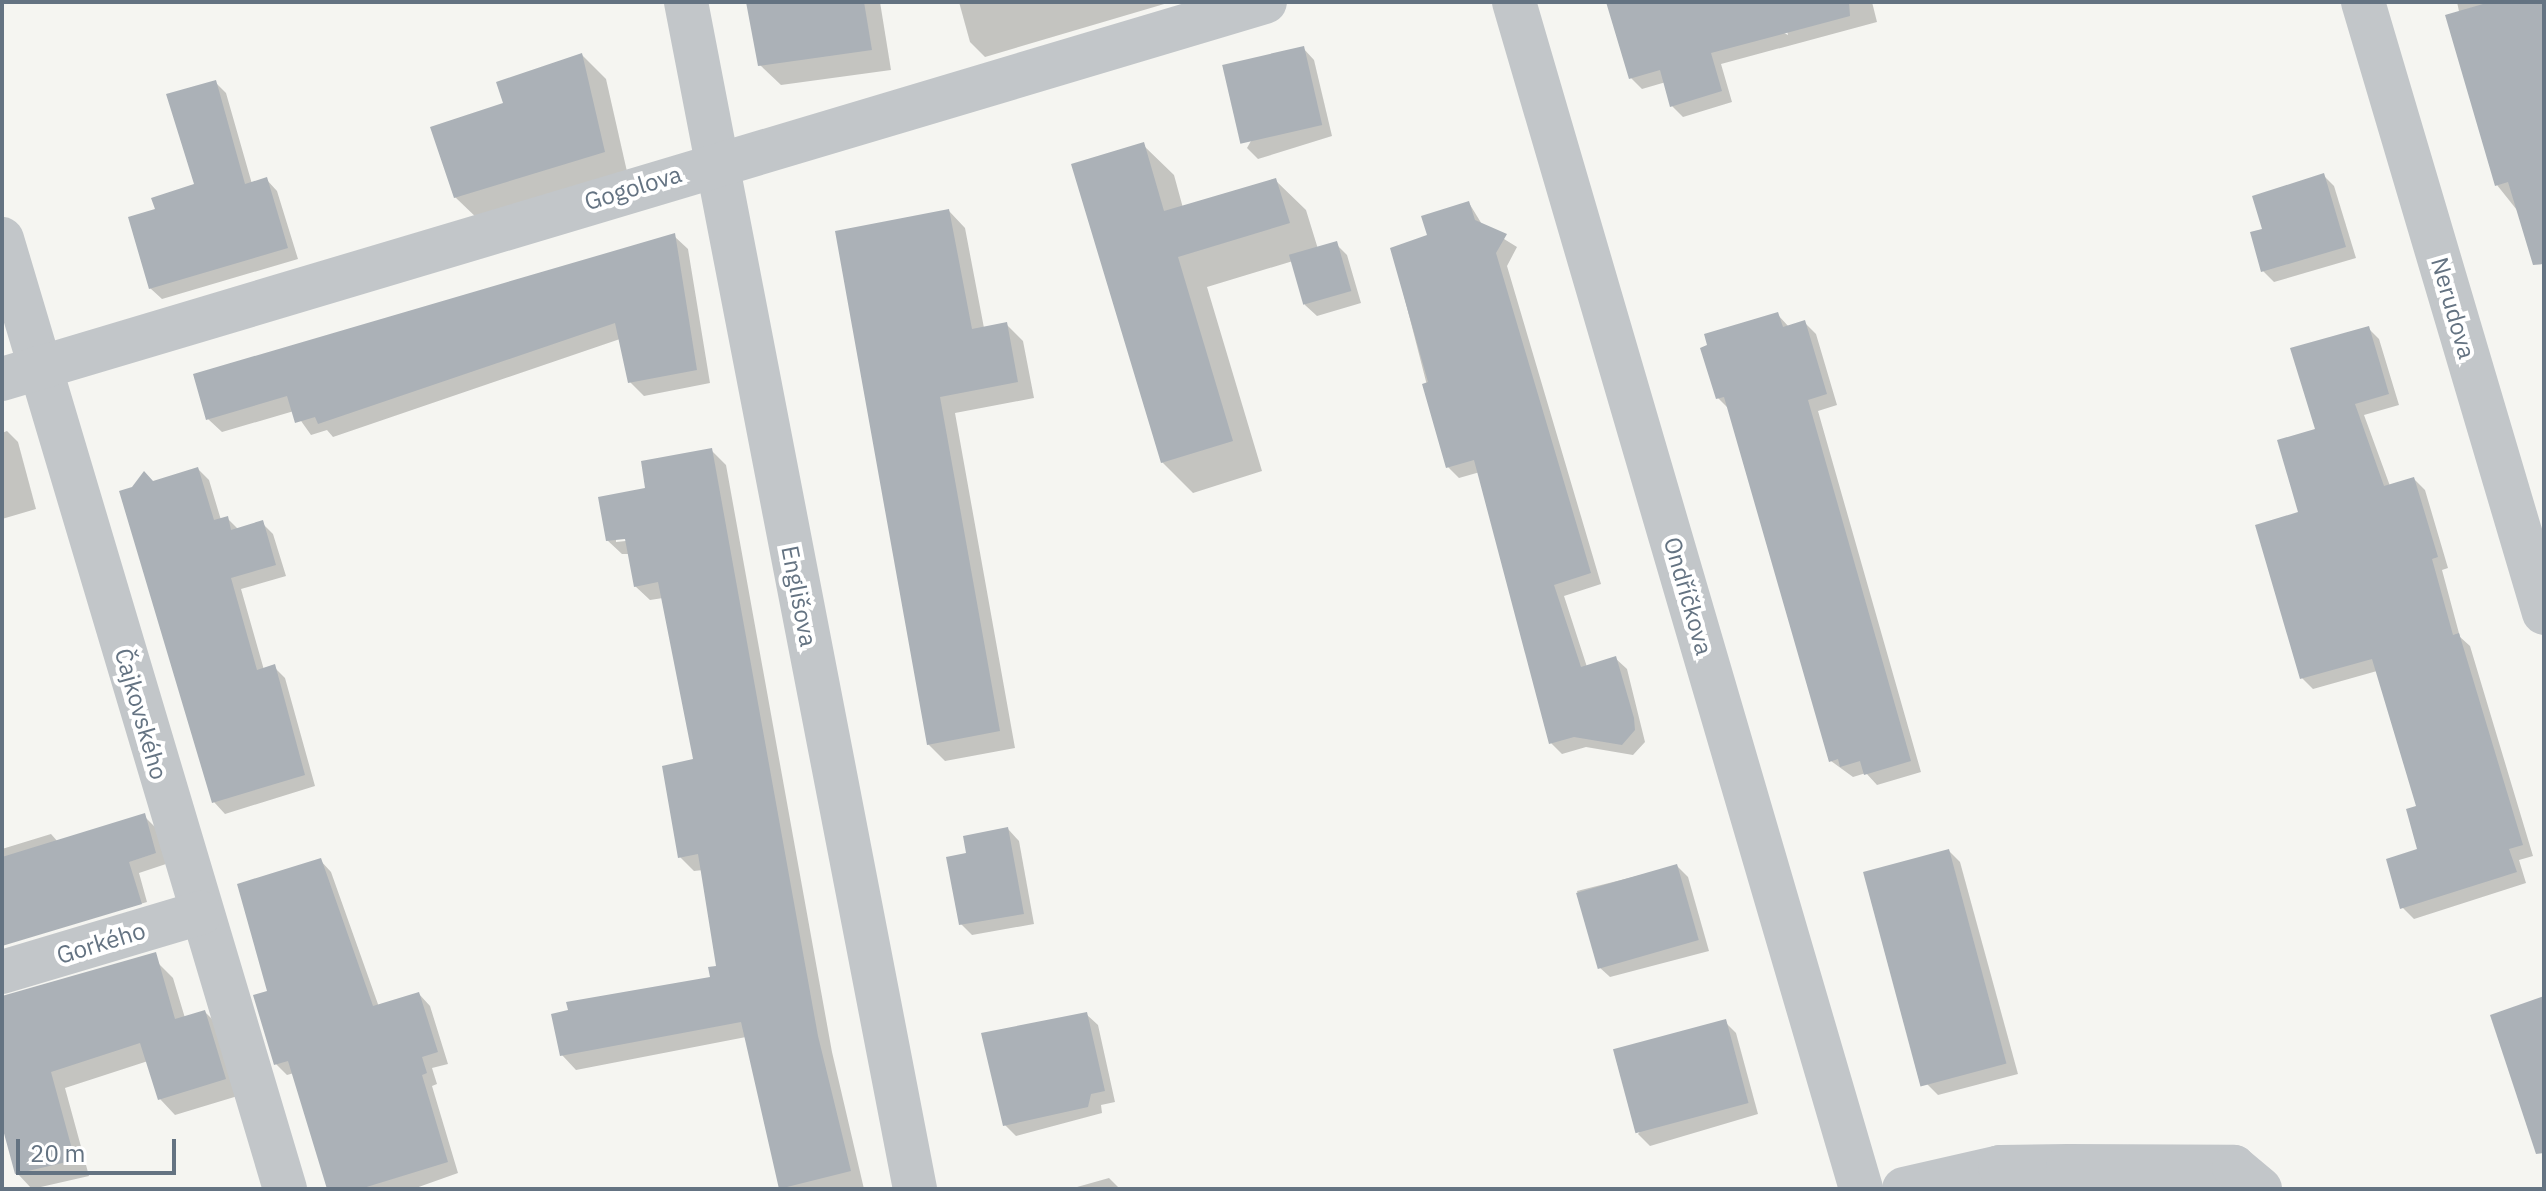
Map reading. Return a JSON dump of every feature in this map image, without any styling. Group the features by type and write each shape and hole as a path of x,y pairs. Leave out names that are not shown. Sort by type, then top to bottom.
{"street":[{"name":"Englišova","path":"686,2 714,163 915,1189"},
{"name":"Gogolova","path":"21,374 714,163 1265,2"},
{"name":"Ondříčkova","path":"1514,2 1861,1189"},
{"name":"Nerudova","path":"2363,2 2544,613"},
{"name":"Čajkovského","path":"2,239 21,374 200,913 285,1189"},
{"name":"Gorkého","path":"2,972 200,913"},
{"path":"1904,1189 2000,1167 2068,1166 2234,1167 2260,1189"}],"building":[{"path":"746,2 864,2 872,50 758,66"},
{"path":"1606,2 1849,2 1850,16 1711,53 1722,91 1670,107 1660,70 1629,79"},
{"path":"2490,2 2544,2 2544,264 2533,265 2508,182 2495,186 2445,15"},
{"path":"1304,46 1322,125 1240,144 1222,65"},
{"path":"582,53 605,152 454,198 430,127 503,103 496,82"},
{"path":"216,80 245,184 267,177 288,248 149,289 128,217 155,209 151,198 194,184 166,94"},
{"path":"1144,142 1164,211 1276,178 1290,223 1178,257 1233,441 1161,463 1071,164"},
{"path":"2324,173 2346,247 2261,272 2250,232 2262,229 2252,196"},
{"path":"1469,201 1475,220 1507,234 1496,253 1591,573 1554,585 1581,667 1616,656 1635,730 1622,745 1574,737 1549,744 1474,460 1446,468 1422,384 1428,382 1390,248 1427,235 1421,216"},
{"path":"949,209 972,329 1007,322 1018,382 940,397 1000,731 927,745 835,231"},
{"path":"675,233 697,370 628,383 615,323 318,424 315,417 295,423 287,396 206,420 193,374"},
{"path":"1337,241 1351,291 1303,305 1289,255"},
{"path":"1778,312 1783,327 1805,320 1827,394 1808,400 1911,761 1864,775 1860,761 1840,767 1838,759 1829,762 1724,397 1716,399 1700,348 1707,345 1704,334"},
{"path":"2369,326 2389,394 2355,404 2384,486 2414,477 2438,557 2432,559 2453,635 2459,633 2523,845 2509,849 2517,872 2400,909 2386,859 2417,849 2406,809 2416,806 2372,659 2300,679 2255,525 2298,512 2277,440 2315,429 2290,348"},
{"path":"712,448 818,1036 851,1171 779,1189 741,1022 560,1056 551,1014 568,1010 566,1002 710,977 708,967 716,966 698,854 678,858 662,766 693,759 658,582 634,587 625,539 606,541 598,497 645,488 641,461"},
{"path":"198,467 214,520 228,516 231,530 263,520 276,565 231,578 257,670 275,664 305,775 212,803 119,491 132,487 144,471 153,481"},
{"path":"145,813 156,853 129,862 142,904 2,946 2,857"},
{"path":"1008,827 1024,914 959,925 946,857 966,853 963,836"},
{"path":"1949,849 2006,1063 1920,1086 1863,872"},
{"path":"321,858 373,1006 419,992 438,1052 422,1057 427,1073 422,1075 448,1162 360,1189 327,1189 288,1061 274,1065 253,995 267,991 237,884"},
{"path":"1677,864 1699,940 1598,969 1576,893"},
{"path":"156,952 175,1019 205,1010 226,1079 158,1100 140,1043 51,1072 75,1160 15,1174 2,1126 2,996"},
{"path":"2544,996 2544,1153 2536,1154 2490,1015"},
{"path":"1087,1012 1105,1091 1091,1094 1088,1107 1003,1126 981,1033"},
{"path":"1726,1019 1749,1103 1636,1133 1613,1049"}]}
